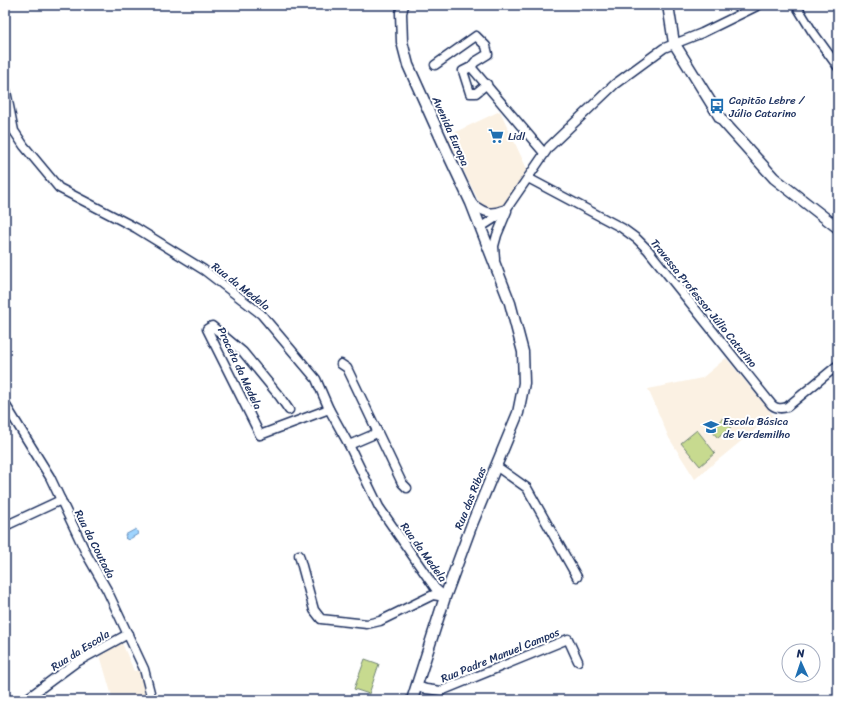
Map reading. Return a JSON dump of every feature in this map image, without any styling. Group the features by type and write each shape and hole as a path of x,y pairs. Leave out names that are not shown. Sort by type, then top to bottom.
{"main road":[{"name":"Avenida Europa","path":"403,5 401,13 402,42 408,65 471,203 495,264"},
{"path":"668,5 674,43 721,119 774,178 838,228"},
{"name":"Rua das Ribas","path":"412,700 445,596 472,524 518,413 524,383 523,352 510,303 495,264"}],"street":[{"path":"495,264 494,246 500,225 509,207 549,147 615,84 664,48 702,33 759,5"},
{"path":"796,5 812,31 838,67"},
{"path":"435,65 476,36 486,46 488,54 463,71 470,93 476,92 487,84"},
{"path":"471,67 544,153"},
{"name":"Rua da Medela","path":"5,86 14,131 24,146 59,188 136,228 204,270 261,314 316,379 329,409 380,507 435,588 445,596"},
{"name":"Travessa Professor Júlio Catarino","path":"528,178 622,228 637,239 648,250 772,405 776,408 781,409 787,407 838,365"},
{"path":"471,203 481,210 492,213 496,213 509,207"},
{"path":"481,227 496,218 509,207"},
{"path":"481,227 494,227 500,225"},
{"name":"Praceta da Medela","path":"288,410 280,397 244,352 212,326 207,329 260,435 329,409"},
{"path":"220,354 224,347 232,343"},
{"path":"342,364 347,368 377,433 402,483 406,488"},
{"name":"Rua da Coutada","path":"5,404 50,477 87,555 107,590 144,669 152,700"},
{"path":"349,445 377,433"},
{"path":"496,466 527,488 577,577"},
{"path":"5,526 61,500"},
{"path":"299,556 314,610 321,618 367,624 380,621 433,595 445,596"},
{"name":"Rua da Escola","path":"25,700 75,663 128,634"},
{"name":"Rua Padre Manuel Campos","path":"417,686 441,691 568,639 578,661"}],"shaded area":[{"path":"500,111 527,169 507,202 495,211 481,206 447,136"},
{"name":"Escola Básica de Verdemilho","path":"726,358 773,415 695,479 669,438 648,389 702,378"},
{"path":"122,643 134,671 140,670 147,700 113,700 100,655"}],"green space":[{"path":"723,418 731,427 718,438 710,429"},
{"path":"697,430 715,453 700,466 681,443"},
{"path":"365,659 379,664 369,694 354,689"}],"water":[{"path":"136,529 138,534 128,540 125,538 125,535"}],"place":[{"name":"Capitão Lebre / Júlio Catarino","path":"717,106"},
{"name":"Lidl","path":"496,136"},
{"name":"Escola Básica de Verdemilho","path":"711,427"}]}
